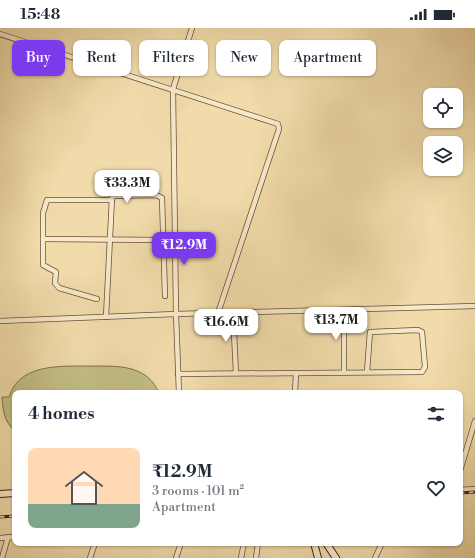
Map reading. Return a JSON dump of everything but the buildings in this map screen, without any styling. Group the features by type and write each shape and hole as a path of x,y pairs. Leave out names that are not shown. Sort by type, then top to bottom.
{"main road":[{"path":"0,494 12,493"},
{"path":"315,546 318,558"},
{"path":"328,546 336,558"}],"street":[{"path":"179,390 176,314 173,89 192,28"},
{"path":"0,34 274,121 279,126 218,313"},
{"path":"106,317 109,241 112,200 114,196 160,196 162,201 165,296"},
{"path":"97,299 56,285 56,272 43,265 43,213 47,200 112,200"},
{"path":"43,239 109,241 163,240"},
{"path":"0,321 176,314 475,306"},
{"path":"344,310 344,372"},
{"path":"233,313 236,373"},
{"path":"178,374 296,373 344,372 367,372 424,371 422,332 418,330 370,332 367,372"},
{"path":"296,373 296,390"},
{"path":"463,461 475,422"},
{"path":"463,490 475,489"},
{"path":"2,558 8,537"},
{"path":"0,538 12,537"},
{"path":"90,558 94,546"},
{"path":"176,558 180,546"},
{"path":"241,558 243,546"},
{"path":"256,558 258,546"},
{"path":"380,546 375,557 382,558"}],"shaded area":[{"path":"60,366 126,368 142,373 154,384 157,390 12,390 23,377 34,371"},
{"path":"12,391 12,428 6,420 2,397 9,397"}],"railway":[{"path":"463,493 475,492"},
{"path":"0,517 12,516"}]}
